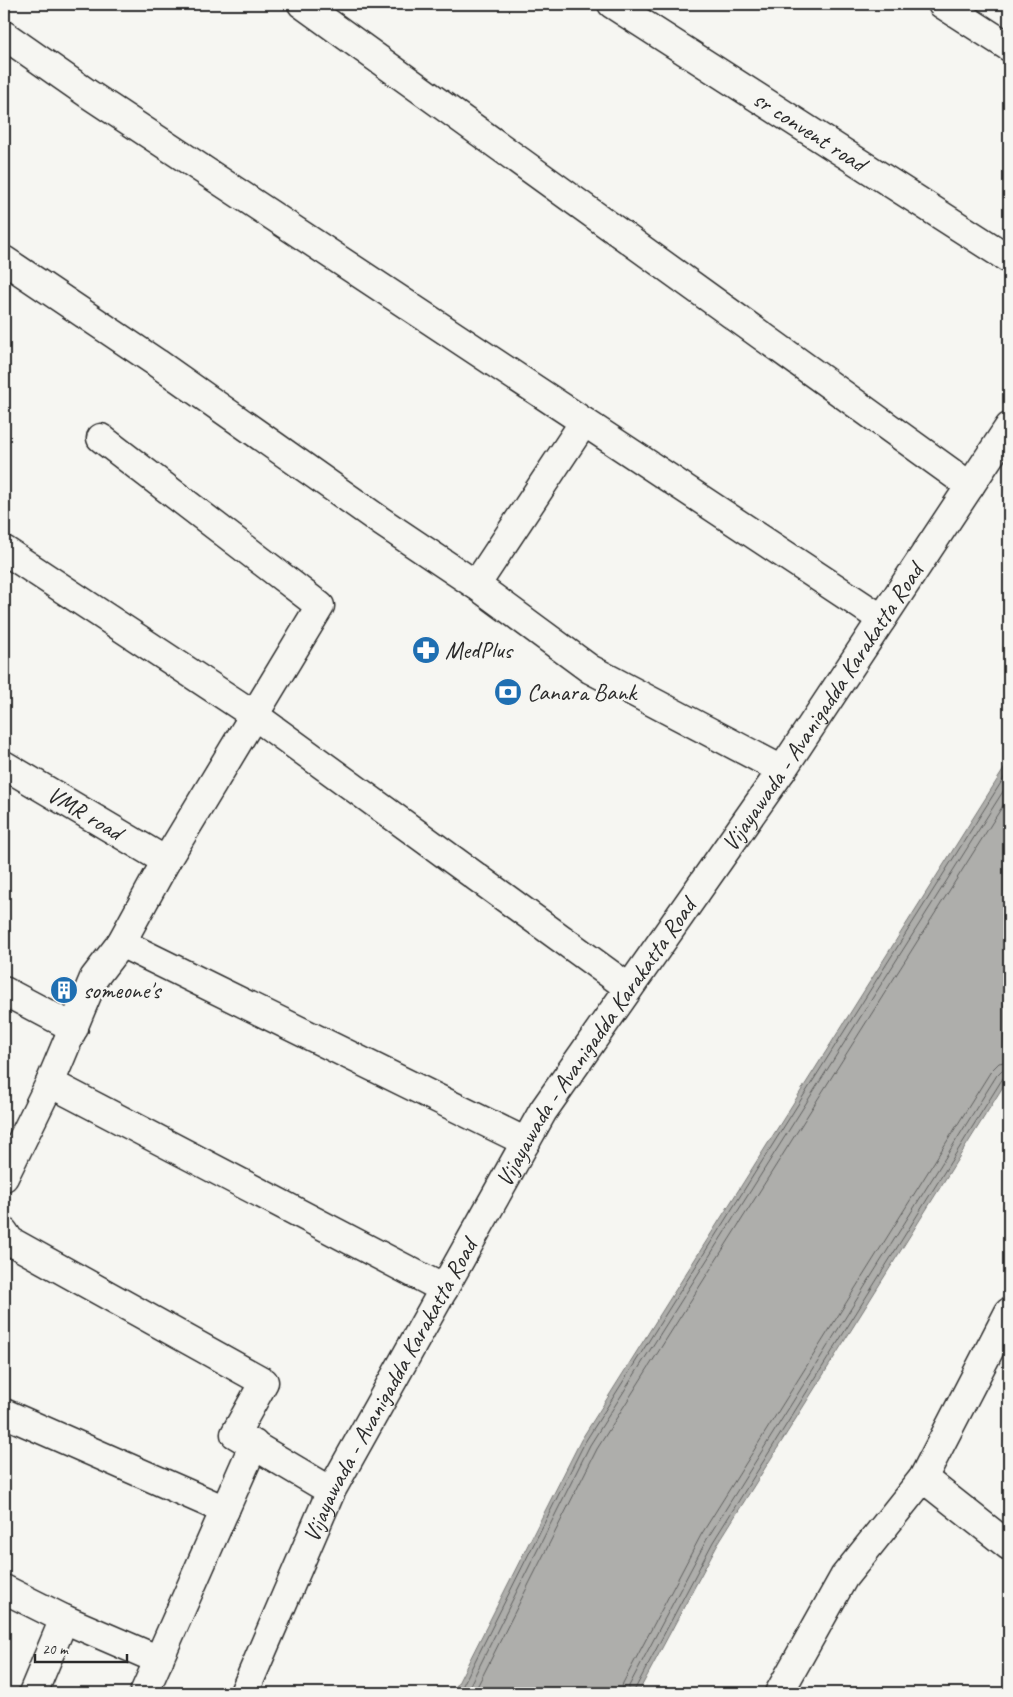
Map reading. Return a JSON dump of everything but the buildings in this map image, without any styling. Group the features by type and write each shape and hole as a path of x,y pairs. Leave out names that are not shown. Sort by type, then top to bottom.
{"street":[{"path":"302,4 970,486"},
{"name":"sr convent road","path":"612,4 1009,258"},
{"path":"942,4 1009,47"},
{"path":"4,35 96,99 882,619"},
{"path":"4,260 157,363 382,522 476,585 590,669 782,770"},
{"path":"476,585 584,422"},
{"name":"Vijayawada - Avanigadda Karakatta Road","path":"244,1693 331,1491 543,1111 782,770 1009,426"},
{"path":"4,1177 50,1083 94,978 121,943 166,861 320,606 101,438"},
{"path":"4,550 254,715 629,988"},
{"name":"VMR road","path":"4,766 166,861"},
{"path":"121,943 526,1142"},
{"path":"4,991 74,1028"},
{"path":"50,1083 444,1289"},
{"path":"4,1232 10,1241 264,1382 235,1434 331,1491"},
{"path":"779,1693 844,1577 922,1478 1009,1312"},
{"path":"4,1413 225,1510"},
{"path":"144,1693 254,1444"},
{"path":"922,1478 1009,1546"},
{"path":"4,1589 64,1620 158,1660"},
{"path":"33,1693 64,1620"}],"water":[{"path":"1009,761 1009,1077 717,1545 638,1693 453,1693 581,1440"}],"place":[{"name":"MedPlus","path":"426,650"},
{"name":"Canara Bank","path":"508,692"},
{"name":"someone's","path":"64,990"}]}
